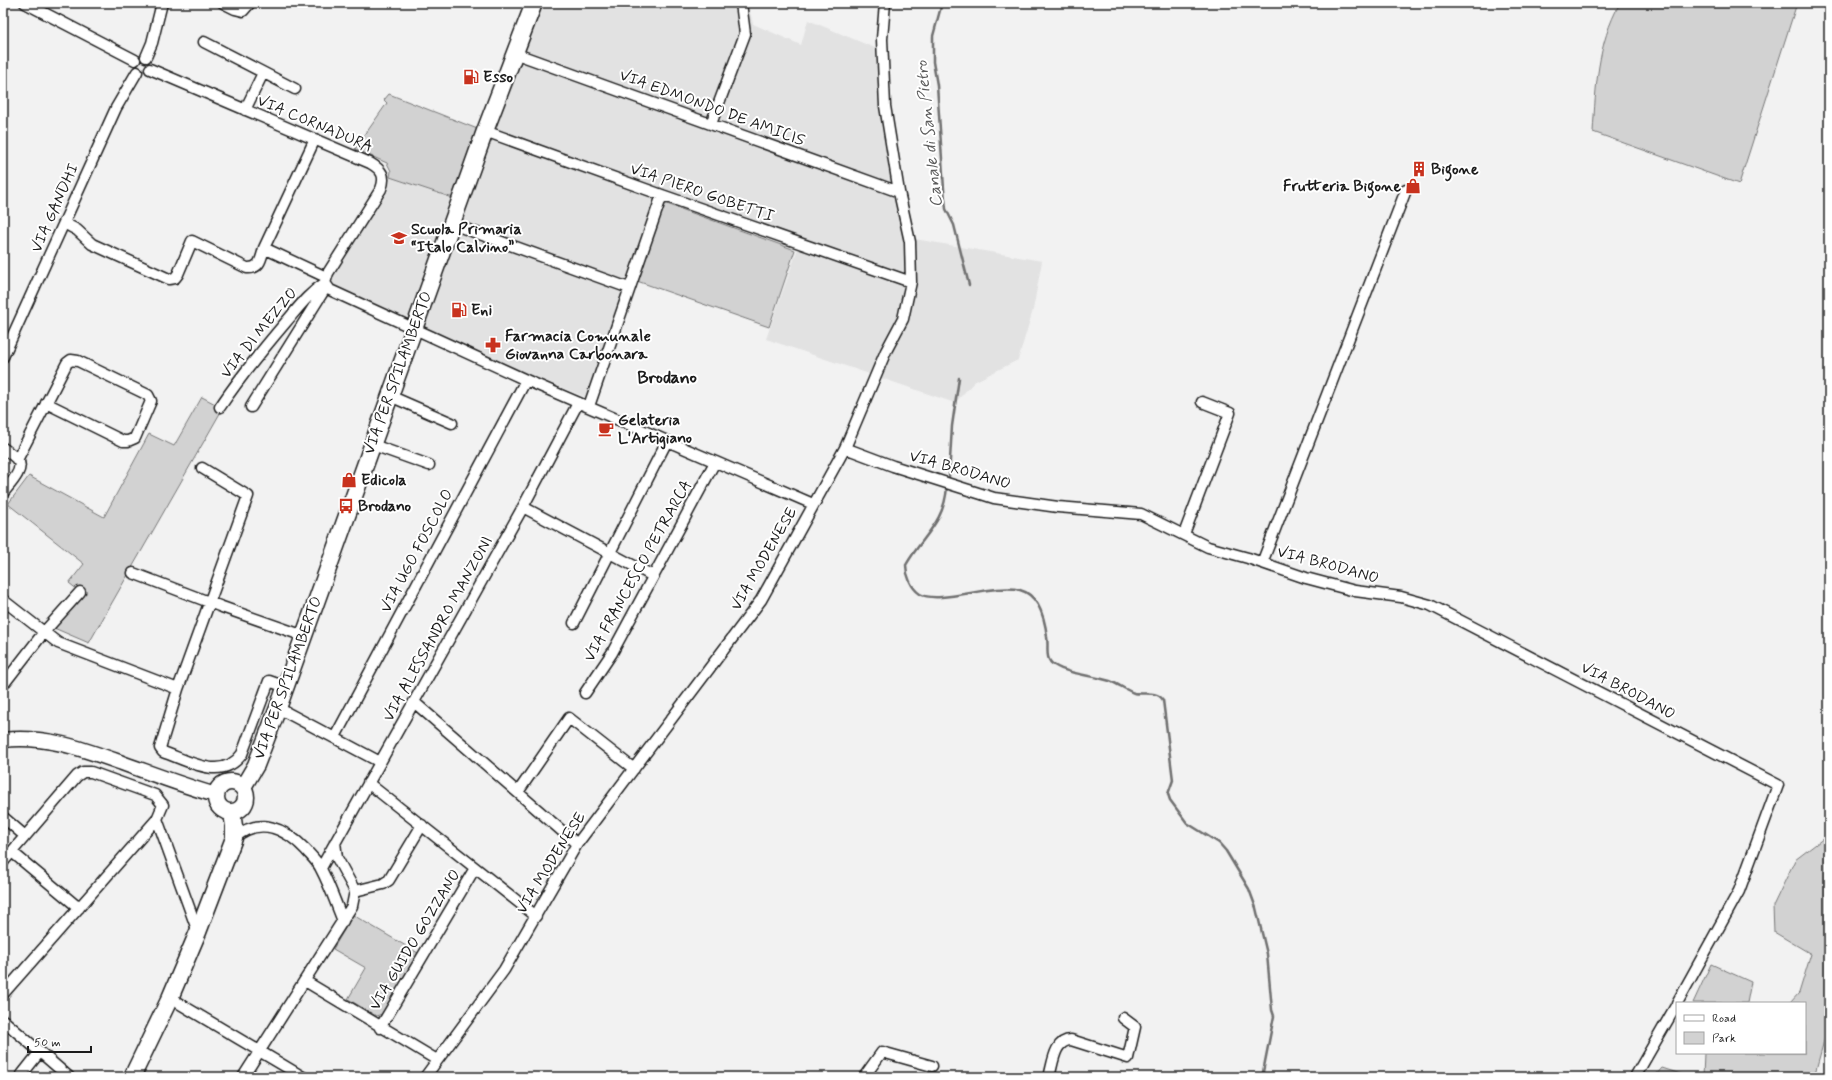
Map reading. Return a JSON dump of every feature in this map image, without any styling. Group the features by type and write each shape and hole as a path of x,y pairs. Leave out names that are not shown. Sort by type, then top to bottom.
{"main road":[{"name":"VIA PER SPILAMBERTO","path":"243,787 256,766 286,687 485,131 534,3"},
{"path":"3,740 27,738 46,740 74,746 188,787 216,795"},
{"path":"227,782 232,782 243,787 247,796 241,809 232,813 223,811 219,808 216,799 218,789 227,782"},
{"path":"132,1077 170,998 198,932 234,838 232,813"}],"street":[{"path":"26,3 135,60"},
{"path":"146,57 152,43 162,3"},
{"path":"222,3 243,11 250,3"},
{"path":"711,124 745,34 741,3"},
{"name":"VIA MODENESE","path":"425,1077 504,970 577,844 761,600 845,448 886,351 903,319 911,282 910,242 899,192 885,106 882,38 885,3"},
{"name":"VIA CORNADURA","path":"204,42 295,89"},
{"name":"VIA EDMONDO DE AMICIS","path":"514,54 899,192"},
{"path":"140,56 146,57 150,62 150,69 145,73 137,72 133,68 135,60 140,56"},
{"name":"VIA CORNADURA","path":"150,69 370,163 380,170 384,178 381,189 326,282"},
{"name":"VIA GANDHI","path":"3,357 116,108 137,72"},
{"name":"VIA CORNADURA","path":"245,110 263,73"},
{"name":"VIA PIERO GOBETTI","path":"485,131 911,282"},
{"path":"64,223 77,230 92,244 169,279 175,278 178,274 192,241 247,268 255,268 258,266 264,248 315,139"},
{"path":"1262,563 1406,190"},
{"path":"589,406 662,195"},
{"path":"452,224 629,288"},
{"path":"264,248 326,282 342,296 578,403 589,406 813,504"},
{"path":"251,407 326,282"},
{"name":"VIA DI MEZZO","path":"220,407 243,374 279,330 313,291 326,282"},
{"path":"17,460 46,403 67,362 74,360 148,395 152,401 135,438 128,441 123,441 46,403"},
{"name":"VIA UGO FOSCOLO","path":"335,737 526,380"},
{"path":"390,396 452,423"},
{"path":"1184,534 1230,413 1202,402"},
{"name":"VIA ALESSANDRO MANZONI","path":"321,868 523,507 578,403"},
{"path":"574,623 608,553 667,441"},
{"path":"373,445 428,465"},
{"path":"3,448 17,460 19,465 18,473 3,493"},
{"name":"VIA BRODANO","path":"845,448 893,466 994,498 1058,507 1141,514 1184,534 1208,548 1354,591 1401,597 1430,605 1778,785 1739,891 1678,1002"},
{"name":"VIA FRANCESCO PETRARCA","path":"585,693 612,653 715,462"},
{"path":"202,468 248,496 178,690 160,748 163,752 215,769 222,769 234,764 242,754 269,681 286,687"},
{"path":"523,507 653,576"},
{"path":"133,573 209,603 304,636"},
{"path":"3,685 44,632 80,592"},
{"path":"3,600 58,643 178,690"},
{"path":"414,702 577,844"},
{"path":"278,708 380,762"},
{"path":"518,792 570,718 634,769"},
{"path":"3,862 77,776 83,772 91,772 155,795 163,806 157,820 3,994"},
{"path":"368,783 536,916"},
{"path":"3,817 25,836"},
{"path":"157,820 198,932"},
{"path":"355,891 379,885 388,880 422,825"},
{"path":"234,838 244,829 266,826 277,829 294,838 321,868 343,920"},
{"path":"243,1077 305,982 352,906 355,891 337,858 335,842"},
{"path":"12,852 79,908"},
{"name":"VIA GUIDO GOZZANO","path":"380,1028 475,868"},
{"path":"305,982 380,1028 437,1060"},
{"path":"170,998 260,1050 303,1077"},
{"path":"1635,1077 1676,1005"},
{"path":"1049,1077 1058,1046 1067,1040 1128,1058 1135,1027 1123,1018"},
{"path":"3,1020 39,1053 69,1077"},
{"path":"864,1077 882,1052 932,1066"},
{"path":"20,1077 39,1053"}],"shaded area":[{"path":"527,3 748,3 753,24 801,45 808,20 882,51 909,238 1042,261 1033,310 1018,360 974,382 955,403 766,339 798,248 664,202 595,401 415,328"},
{"name":"Scuola Primaria “Italo Calvino”","path":"390,177 456,199 410,316 406,317 332,285 330,281 330,277 388,191"}],"green space":[{"path":"1620,3 1797,3 1739,184 1593,132 1595,98 1602,50 1606,34"},
{"path":"389,94 480,130 456,199 390,177 391,171 387,163 355,149 387,103 384,100"},
{"path":"667,204 795,250 769,327 637,281 663,206"},
{"path":"202,397 223,408 89,643 54,628 83,594 69,583 84,564 8,504 29,476 104,517 149,434 174,446"},
{"path":"1829,832 1829,1029 1825,1037 1814,1077 1703,1077 1704,1054 1806,1054 1806,1002 1791,1002 1799,993 1811,954 1774,932 1773,906 1795,860 1824,838"},
{"path":"353,915 418,953 382,1014 376,1016 348,999 366,968 333,949"},
{"path":"1711,964 1751,982 1747,1002 1693,1002"},
{"path":"1662,1068 1690,1077 1654,1077"}],"waterway":[{"name":"Canale di San Pietro","path":"942,3 933,36 933,62 937,85 944,189 946,209 954,225 969,285"},
{"name":"Canale di San Pietro","path":"949,477 952,426 959,378"},
{"name":"Canale di San Pietro","path":"947,487 942,511 932,529 906,565 910,581 920,594 929,597 940,597 996,589 1020,590 1027,593 1032,597 1043,616 1047,637 1048,656 1049,660 1054,665 1067,671 1110,681 1134,693 1154,694 1163,700 1173,780 1168,794 1170,800 1187,823 1219,843 1226,851 1249,889 1256,908 1267,954 1272,1010 1274,1016 1262,1077"}],"place":[{"name":"Esso","path":"471,77"},
{"name":"Bigone","path":"1419,169"},
{"name":"Frutteria Bigone","path":"1413,186"},
{"name":"Scuola Primaria “Italo Calvino”","path":"399,238"},
{"name":"Eni","path":"459,310"},
{"name":"Farmacia Comunale Giovanna Carbonara","path":"493,345"},
{"name":"Gelateria L'Artigiano","path":"606,429"},
{"name":"Edicola","path":"349,480"},
{"name":"Brodano","path":"346,506"}],"district":[{"name":"Brodano","path":"667,378"}]}
